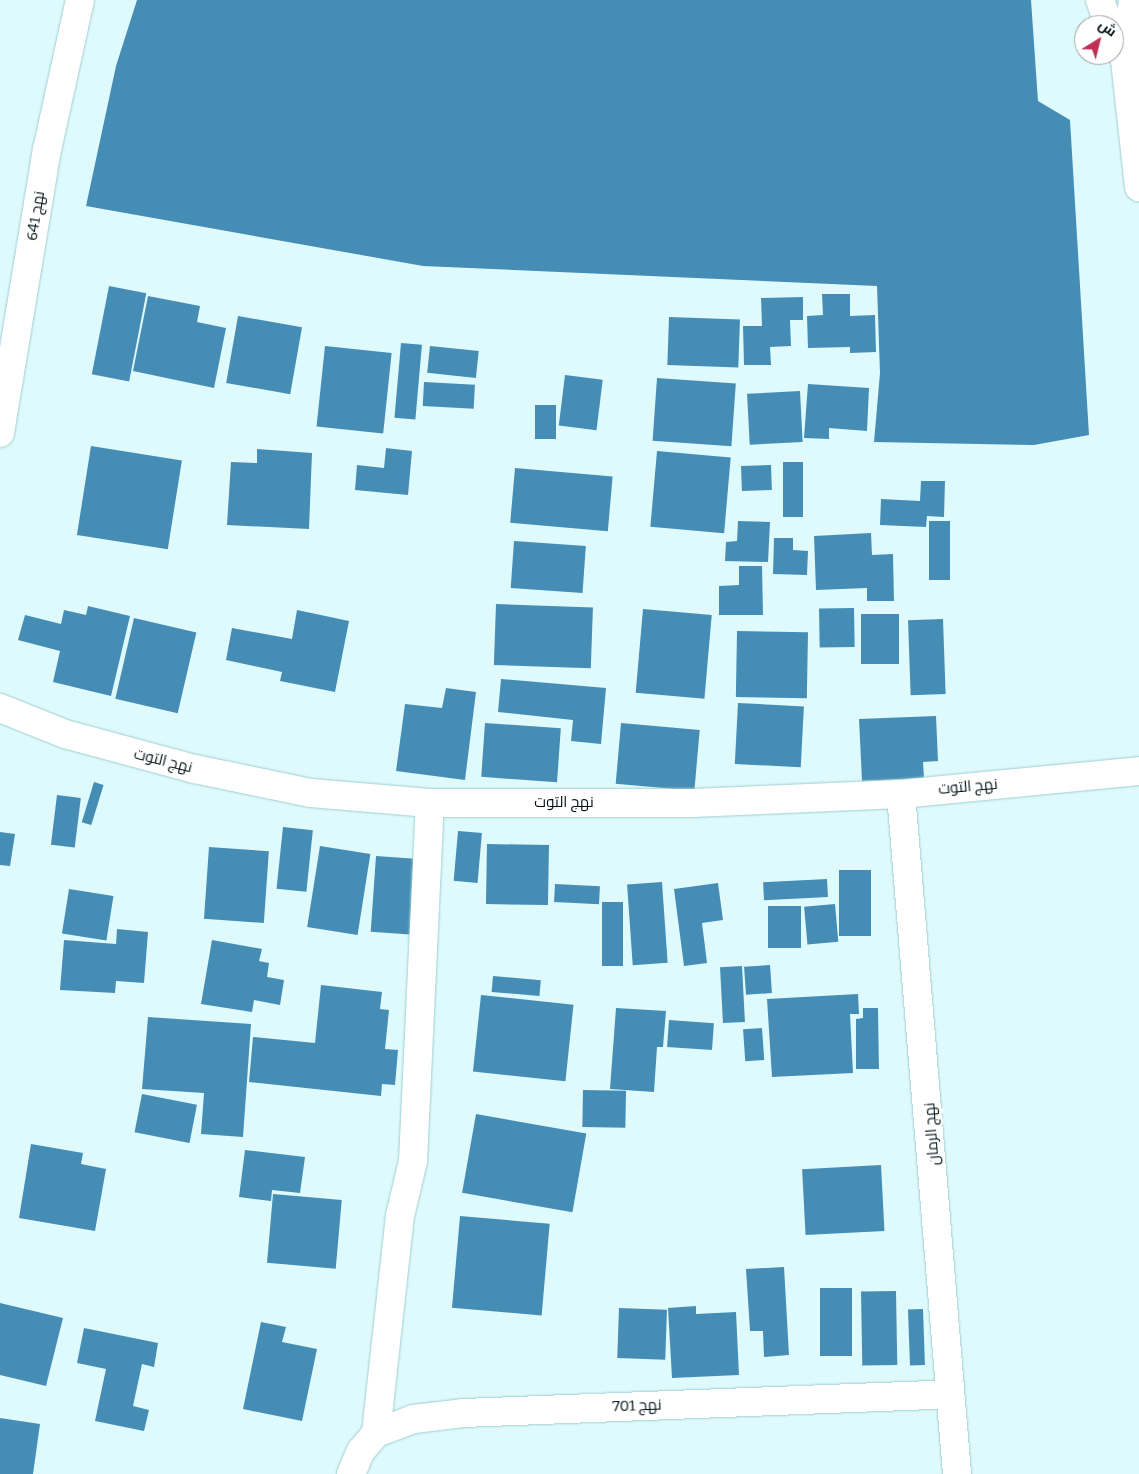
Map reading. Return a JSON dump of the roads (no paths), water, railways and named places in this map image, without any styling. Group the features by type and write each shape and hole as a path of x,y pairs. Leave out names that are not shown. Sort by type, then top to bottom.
{"street":[{"name":"نهج 641","path":"0,433 47,150 80,0"},
{"path":"1100,0 1105,15"},
{"path":"1133,0 1125,60 1139,187"},
{"name":"نهج التوت","path":"0,708 65,734 195,770 311,793 430,803 693,804 901,794 1139,771"},
{"name":"نهج الرمان","path":"901,794 931,1118 949,1394 957,1474"},
{"path":"351,1474 361,1451 376,1433 400,1216 413,1161 430,803"},
{"name":"نهج 701","path":"376,1433 414,1420 463,1413 949,1394"}]}
